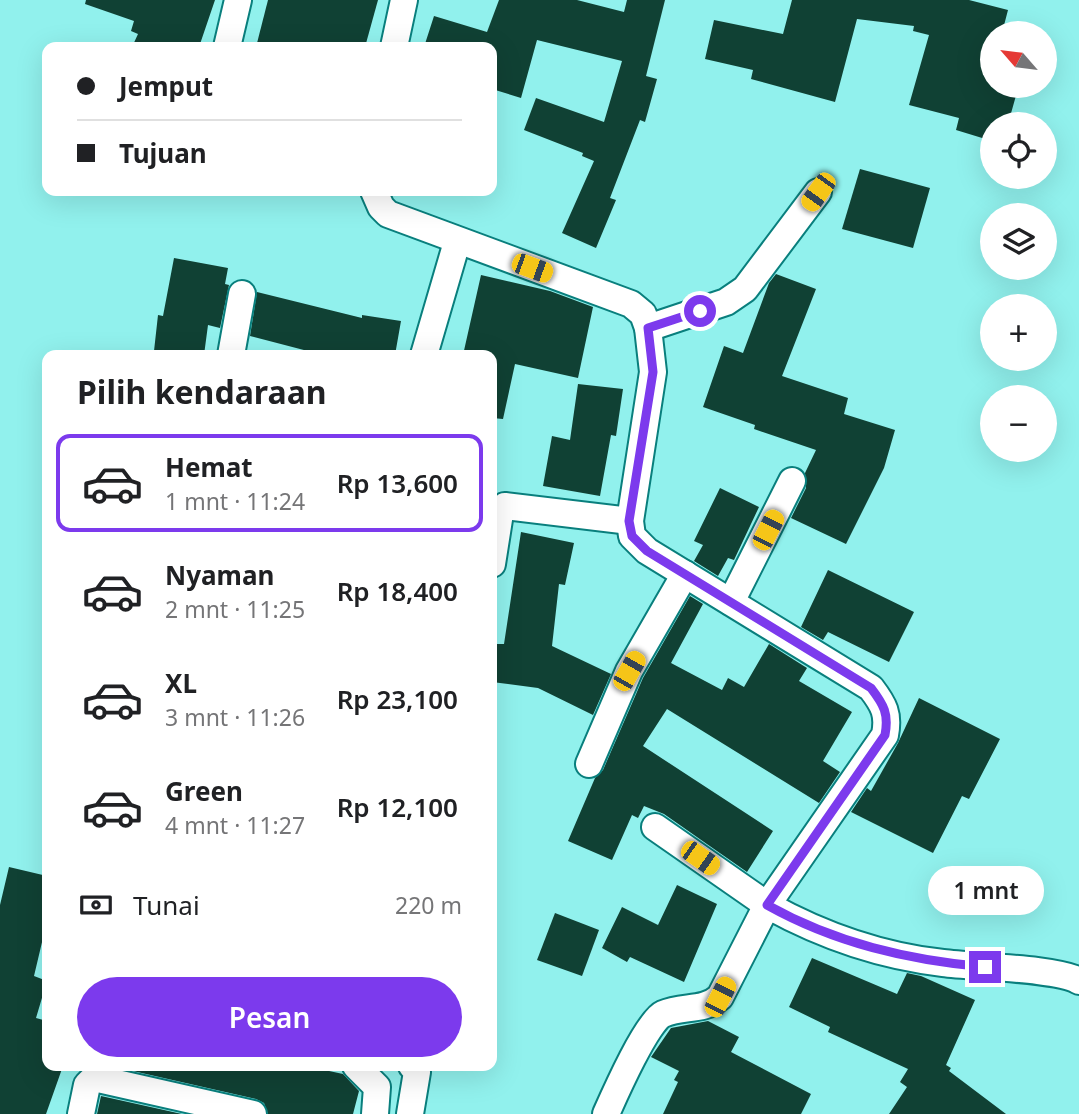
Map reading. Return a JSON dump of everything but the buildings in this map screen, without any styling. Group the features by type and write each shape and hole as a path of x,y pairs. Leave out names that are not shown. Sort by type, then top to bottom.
{"street":[{"path":"228,42 238,0"},
{"path":"395,42 404,0"},
{"path":"648,328 726,302 745,289 818,192"},
{"path":"376,196 388,214 457,242 631,304 643,314 648,328 653,372 629,521 632,536 647,551 871,688 885,705 888,719 885,735 767,905 720,997 710,1006 666,1013 657,1018 638,1047 606,1114"},
{"path":"425,350 457,242"},
{"path":"239,350 242,294"},
{"path":"731,602 792,481"},
{"path":"497,532 500,513 505,506 629,521"},
{"path":"589,764 629,671 685,574"},
{"path":"655,827 767,905 806,927 844,941 939,963 1031,972 1057,971 1079,981"},
{"path":"361,1071 377,1087 375,1114"},
{"path":"410,1114 416,1071"},
{"path":"81,1114 88,1085 94,1078 253,1114"}],"route":[{"path":"700,311 648,328 653,372 630,507 632,536 647,551 871,688 885,705 888,719 885,735 767,905 806,927 844,941 939,963 985,967"}]}
